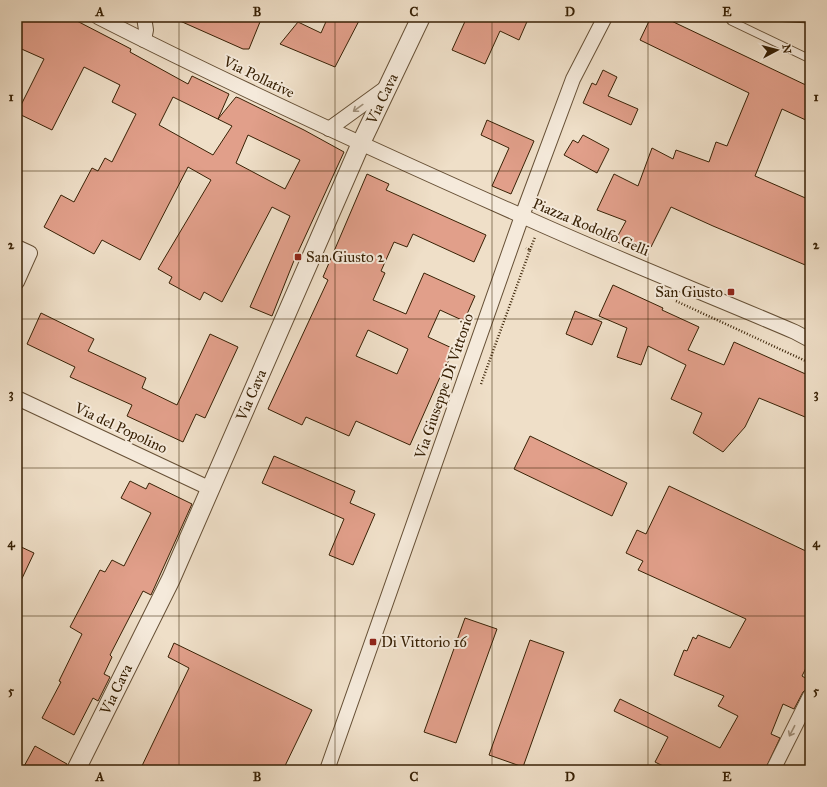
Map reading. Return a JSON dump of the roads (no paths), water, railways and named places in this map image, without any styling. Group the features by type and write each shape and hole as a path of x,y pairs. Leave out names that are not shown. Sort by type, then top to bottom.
{"street":[{"name":"Via Pollative","path":"98,17 329,129 361,143"},
{"path":"144,17 146,30 144,40"},
{"name":"Via Cava","path":"76,770 171,579 361,143 421,17"},
{"name":"Via Giuseppe Di Vittorio","path":"327,770 522,216 573,79 605,17"},
{"path":"329,129 387,87"},
{"name":"Piazza Rodolfo Gelli","path":"361,143 522,216 795,332 810,340"},
{"path":"17,247 30,253 17,282"},
{"name":"Via del Popolino","path":"17,398 211,489"},
{"path":"773,770 810,696"}],"lane":[{"path":"728,17 731,21 810,59"},
{"path":"773,17 810,19"}],"place":[{"name":"San Giusto 2","path":"298,257"},
{"name":"San Giusto","path":"731,292"},
{"name":"Di Vittorio 16","path":"373,642"}]}
